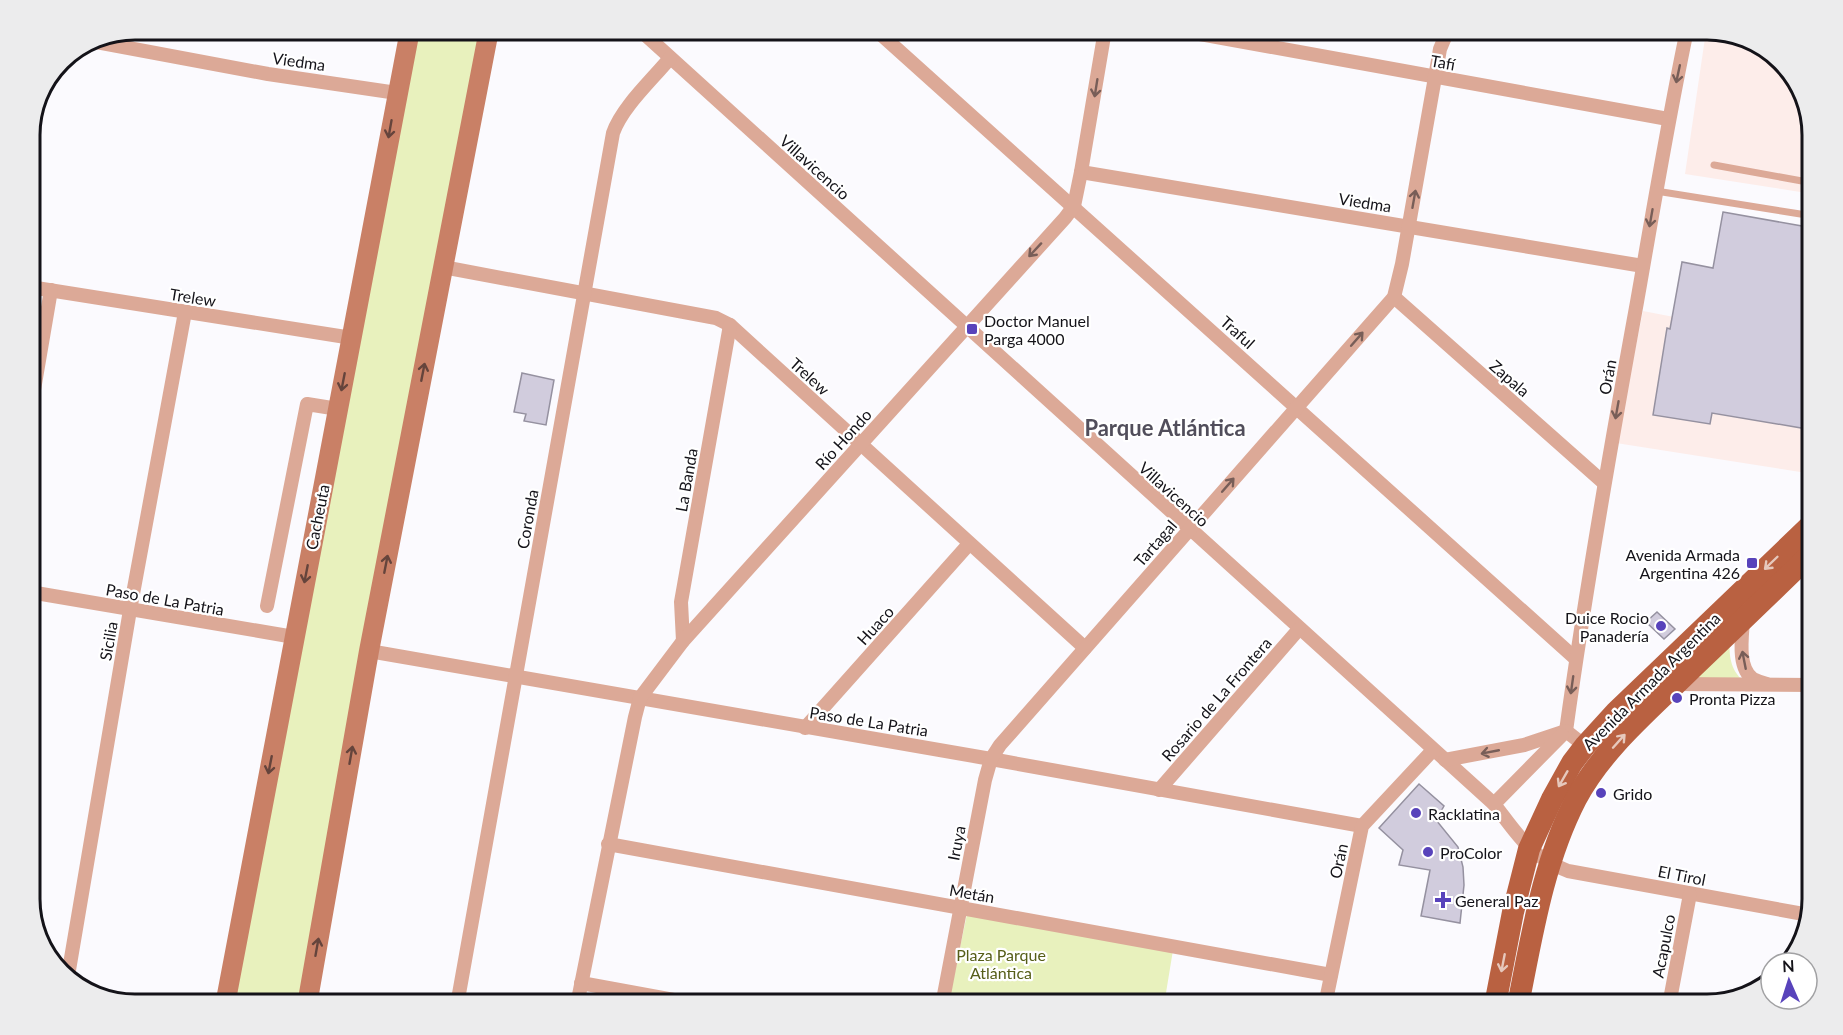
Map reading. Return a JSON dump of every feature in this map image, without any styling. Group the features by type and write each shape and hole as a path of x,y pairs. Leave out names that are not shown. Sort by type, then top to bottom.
{"main road":[{"name":"Avenida Armada Argentina","path":"1497,994 1513,912 1529,849 1562,779 1585,746 1616,712 1802,534"},
{"name":"Avenida Armada Argentina","path":"1520,994 1541,893 1550,864 1573,806 1590,777 1621,737 1802,563"}],"street":[{"name":"Cacheuta","path":"227,994 408,40"},
{"path":"309,994 369,651 487,40"},
{"name":"Villavicencio","path":"651,40 1494,804 1529,849 1550,864"},
{"name":"Traful","path":"887,40 1576,659"},
{"path":"1074,206 1082,172 1103,40"},
{"name":"Tafí","path":"1232,40 1668,119"},
{"path":"1394,297 1440,49 1444,40"},
{"name":"Orán","path":"1566,731 1604,483 1668,119 1685,40"},
{"name":"Viedma","path":"110,45 268,74 397,93"},
{"name":"Coronda","path":"459,994 613,133 616,123 670,58"},
{"name":"Viedma","path":"1082,172 1643,266"},
{"name":"Río Hondo","path":"640,698 683,641 1074,206"},
{"name":"Trelew","path":"443,267 716,318 730,325 1084,648"},
{"name":"Trelew","path":"41,289 352,338"},
{"path":"41,349 51,290"},
{"name":"Tartagal","path":"992,759 1000,745 1084,648 1394,297"},
{"name":"Zapala","path":"1394,297 1604,483"},
{"name":"Sicilia","path":"69,968 130,610 184,312"},
{"name":"La Banda","path":"683,641 681,602 730,325"},
{"path":"267,606 307,405 338,409"},
{"name":"Huaco","path":"805,728 969,544"},
{"name":"Paso de La Patria","path":"41,594 294,637"},
{"path":"1743,620 1742,652 1747,672 1754,679 1772,686"},
{"name":"Rosario de La Frontera","path":"1159,790 1299,629"},
{"name":"Paso de La Patria","path":"369,651 1362,826"},
{"path":"1676,684 1802,686"},
{"path":"579,994 608,844 640,698"},
{"path":"1566,731 1585,746"},
{"path":"1445,760 1524,745 1566,731"},
{"path":"1494,804 1566,731"},
{"name":"Orán","path":"1328,994 1362,826 1433,750"},
{"name":"Iruya","path":"944,994 985,780 992,759"},
{"name":"Metán","path":"608,844 1331,975"},
{"name":"El Tirol","path":"1550,864 1568,871 1802,914"},
{"name":"Acapulco","path":"1671,994 1690,894"},
{"path":"581,983 641,994"}],"lane":[{"path":"1714,165 1802,181"},
{"path":"1656,191 1802,214"}],"shaded area":[{"path":"1705,40 1732,44 1755,53 1779,73 1793,94 1797,105 1802,130 1802,192 1685,174"},
{"path":"1643,311 1802,342 1802,472 1616,443"}],"green space":[{"path":"408,40 487,40 309,994 227,994"},
{"path":"1730,636 1731,659 1741,679 1686,680"},
{"name":"Plaza Parque Atlántica","path":"967,914 1173,950 1166,994 950,994"}],"building":[{"path":"1723,212 1802,226 1802,428 1712,413 1710,424 1653,415 1667,328 1670,329 1682,262 1713,268"},
{"path":"522,373 554,380 546,425 524,421 526,414 514,412"},
{"name":"Duice Rocio Panadería","path":"1657,612 1675,629 1664,639 1646,622"},
{"path":"1419,784 1444,806 1436,820 1458,847 1463,867 1464,885 1460,923 1421,916 1430,870 1399,865 1403,850 1379,828"}],"place":[{"name":"Doctor Manuel Parga 4000","path":"972,329"},
{"name":"Avenida Armada Argentina 426","path":"1752,563"},
{"name":"Duice Rocio Panadería","path":"1661,626"},
{"name":"Pronta Pizza","path":"1677,698"},
{"name":"Grido","path":"1601,793"},
{"name":"Racklatina","path":"1416,813"},
{"name":"ProColor","path":"1428,852"},
{"name":"General Paz","path":"1443,900"}],"district":[{"name":"Parque Atlántica","path":"1165,427"}]}
